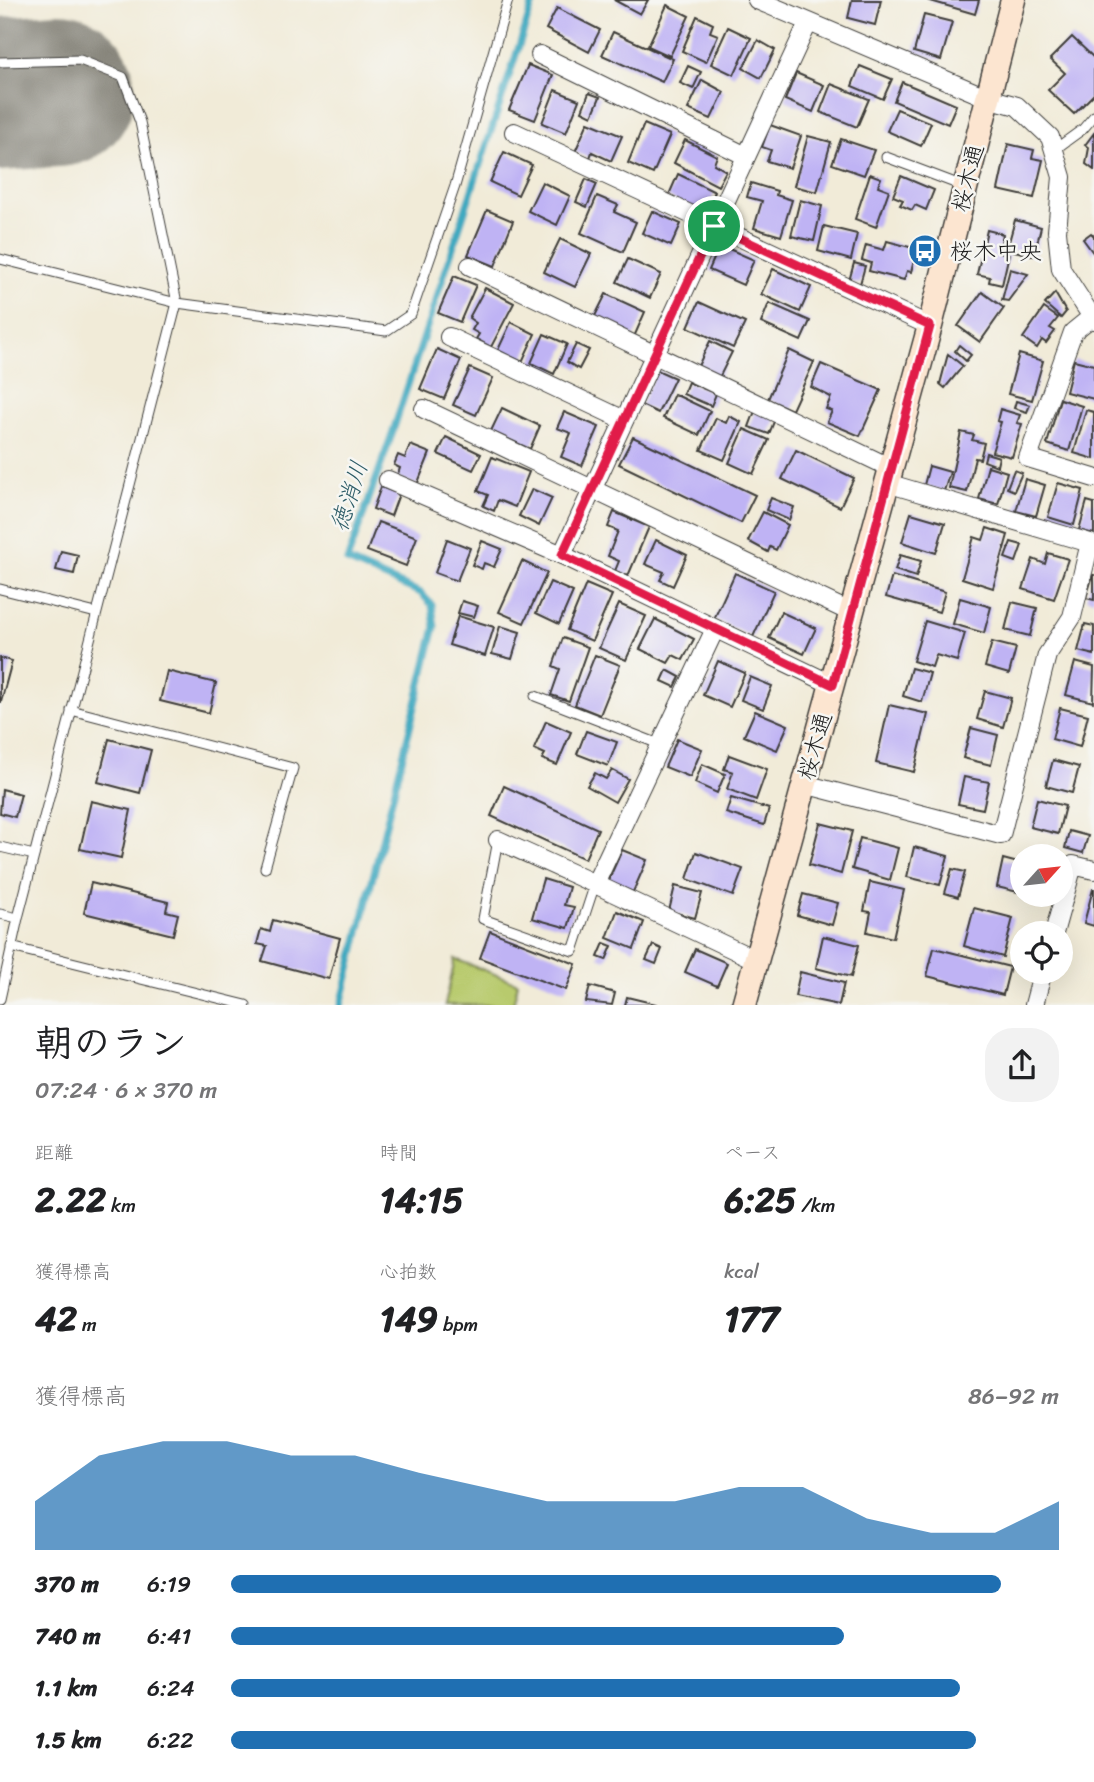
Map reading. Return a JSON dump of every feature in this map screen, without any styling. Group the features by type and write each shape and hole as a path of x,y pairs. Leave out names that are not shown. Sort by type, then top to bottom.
{"street":[{"path":"757,0 988,98 1017,106 1050,137 1062,177 1056,232 1060,269 1093,317 1073,332 1028,458 1094,478"},
{"name":"桜木通","path":"744,1005 930,326 1013,0"},
{"path":"562,555 808,23"},
{"path":"540,55 746,156"},
{"path":"514,132 930,326"},
{"path":"470,266 654,354 889,475 1090,543 1072,617 1047,654 1001,835 804,784"},
{"path":"449,337 624,420"},
{"path":"424,409 852,613"},
{"path":"388,480 562,555 833,685"},
{"path":"595,884 715,629"},
{"path":"498,840 756,960"},
{"path":"1057,921 1073,865 1094,870"},
{"path":"1034,1005 1040,984"}],"lane":[{"path":"0,258 177,303 386,331 411,314 455,186 508,0"},
{"path":"0,62 80,60 123,77 140,122 177,303 34,855 0,999"},
{"path":"1054,150 1083,129 1094,116"},
{"path":"886,158 966,187"},
{"path":"0,589 96,613"},
{"path":"535,696 659,744"},
{"path":"71,710 293,768 265,868"},
{"path":"498,840 483,919 573,951 595,884"},
{"path":"0,847 34,855"},
{"path":"0,914 18,918"},
{"path":"11,947 246,1005"}],"green space":[{"path":"455,959 518,983 513,1005 445,1005"}],"building":[{"path":"614,0 648,0 640,14"},
{"path":"852,0 881,0 875,25 848,18"},
{"path":"927,0 979,0 975,14"},
{"path":"667,5 689,16 670,56 648,46"},
{"path":"557,8 600,30 589,52 546,29"},
{"path":"924,15 952,22 941,60 914,52"},
{"path":"697,16 713,24 710,32 718,35 706,62 682,51"},
{"path":"728,27 751,38 734,75 711,64"},
{"path":"613,32 673,59 662,82 602,55"},
{"path":"1072,37 1094,58 1094,94 1074,114 1048,90 1065,73 1050,59"},
{"path":"758,40 775,50 761,78 743,68"},
{"path":"528,65 553,75 535,120 509,110"},
{"path":"688,66 701,72 693,89 680,83"},
{"path":"860,66 892,79 883,99 852,86"},
{"path":"796,73 824,85 813,112 785,100"},
{"path":"702,80 724,92 711,119 688,109"},
{"path":"902,82 956,105 948,124 894,101"},
{"path":"831,84 869,99 857,127 820,112"},
{"path":"555,90 579,100 566,133 542,123"},
{"path":"589,93 600,97 592,116 582,111"},
{"path":"897,109 931,123 921,146 887,131"},
{"path":"588,122 622,136 611,161 592,152 590,158 575,152"},
{"path":"644,124 670,135 653,174 628,163"},
{"path":"770,125 801,136 790,168 767,161 771,150 762,147"},
{"path":"1094,133 1094,170 1086,164 1089,148 1085,145"},
{"path":"808,136 831,142 817,192 794,186"},
{"path":"841,139 874,150 864,175 832,164"},
{"path":"685,140 717,156 714,164 726,171 718,186 674,163"},
{"path":"1008,144 1034,150 1032,158 1043,160 1034,198 998,190"},
{"path":"504,152 532,165 518,195 490,182"},
{"path":"678,174 715,192 705,214 668,197"},
{"path":"870,174 881,178 878,186 889,190 876,227 855,219"},
{"path":"901,176 934,190 926,210 915,205 912,210 900,205 903,200 893,196"},
{"path":"586,179 597,184 587,207 576,202"},
{"path":"542,182 570,196 557,225 528,211"},
{"path":"751,183 777,191 776,195 792,200 781,236 754,228 762,201 747,197"},
{"path":"597,196 618,205 614,212 636,222 623,252 581,233"},
{"path":"800,200 822,206 814,241 791,236"},
{"path":"487,210 513,221 495,266 468,255"},
{"path":"652,211 681,224 671,246 642,233"},
{"path":"1015,220 1041,227 1034,256 1007,249"},
{"path":"824,226 857,234 851,260 818,251"},
{"path":"987,230 1003,234 999,252 1009,254 1002,285 989,282 990,277 977,274"},
{"path":"1091,233 1094,236 1094,254 1083,239"},
{"path":"560,239 591,254 575,287 544,272"},
{"path":"887,241 917,249 911,272 907,271 904,280 869,271 871,263 862,260 866,245 884,250"},
{"path":"720,245 754,260 743,285 709,270"},
{"path":"628,259 661,274 650,298 617,282"},
{"path":"854,263 865,266 860,284 849,281"},
{"path":"773,269 811,287 800,312 761,294"},
{"path":"1010,269 1028,274 1008,301 1002,300"},
{"path":"454,276 476,285 460,322 438,313"},
{"path":"485,288 514,303 491,347 476,339 479,334 472,330 476,323 469,318"},
{"path":"982,292 1004,308 980,342 958,326"},
{"path":"1055,293 1066,312 1061,318 1045,304"},
{"path":"606,294 645,312 634,337 594,318"},
{"path":"699,302 745,323 733,348 688,327"},
{"path":"769,303 810,321 801,341 761,323"},
{"path":"1044,308 1058,318 1050,328 1055,331 1046,343 1042,340 1037,348 1023,338"},
{"path":"511,322 535,334 522,362 498,350"},
{"path":"544,334 567,344 554,374 531,363"},
{"path":"710,341 732,352 719,378 697,368"},
{"path":"576,344 589,350 579,369 567,362"},
{"path":"959,345 971,355 966,361 955,351"},
{"path":"437,349 461,360 444,399 420,389"},
{"path":"789,350 814,362 792,410 768,399"},
{"path":"948,354 963,366 945,388 940,384"},
{"path":"1019,354 1043,361 1032,400 1008,394"},
{"path":"1074,360 1094,365 1094,399 1066,392"},
{"path":"821,364 881,390 860,436 827,422 832,411 826,409 831,397 811,387"},
{"path":"470,368 493,378 476,415 453,405"},
{"path":"657,370 675,378 658,413 641,405"},
{"path":"688,382 716,394 711,406 683,394"},
{"path":"674,394 710,411 699,435 663,418"},
{"path":"1060,399 1082,406 1069,451 1047,444"},
{"path":"1016,401 1030,405 1027,412 1014,408"},
{"path":"502,408 540,426 530,449 491,431"},
{"path":"1000,409 1020,415 1017,423 1022,424 1012,457 992,452 1001,422 997,421"},
{"path":"1086,410 1094,412 1094,459 1074,453"},
{"path":"755,411 775,419 769,434 749,427"},
{"path":"564,412 599,427 582,466 561,457 571,433 557,428"},
{"path":"729,416 741,422 724,460 701,450 716,418 726,423"},
{"path":"744,429 769,440 753,474 729,463"},
{"path":"961,432 974,435 972,440 984,443 980,459 975,458 967,492 949,488"},
{"path":"446,437 481,454 473,470 438,454"},
{"path":"633,437 755,495 741,523 619,464"},
{"path":"410,445 430,453 417,485 397,477 400,468 394,465 398,455 405,458"},
{"path":"796,450 854,478 840,507 782,479"},
{"path":"986,453 999,457 997,466 984,461"},
{"path":"492,457 529,472 515,507 498,500 494,511 483,506 488,495 478,491"},
{"path":"929,466 950,472 944,491 924,485"},
{"path":"988,466 1007,472 998,504 979,499"},
{"path":"1014,470 1022,473 1014,491 1007,488"},
{"path":"1025,479 1045,485 1036,516 1016,511"},
{"path":"1058,483 1083,490 1074,525 1048,517"},
{"path":"381,487 399,494 391,516 373,509"},
{"path":"532,489 552,498 539,526 519,516"},
{"path":"771,498 794,507 789,520 766,510"},
{"path":"1087,501 1094,503 1094,534 1079,530"},
{"path":"614,512 649,527 628,576 615,571 619,561 608,556 618,531 608,527"},
{"path":"763,512 788,525 776,550 770,547 768,552 748,541"},
{"path":"911,513 945,523 936,553 902,542"},
{"path":"378,522 417,537 406,566 367,551"},
{"path":"987,528 1008,535 993,588 962,578 974,537 983,540"},
{"path":"447,539 470,548 457,581 435,573"},
{"path":"656,540 687,555 673,586 660,580 664,572 645,564"},
{"path":"482,541 502,549 494,567 484,563 482,569 472,565"},
{"path":"1011,542 1022,545 1016,562 1005,558"},
{"path":"61,551 78,555 74,574 56,570"},
{"path":"1048,553 1068,559 1054,599 1023,589 1033,559 1045,564"},
{"path":"900,555 921,561 916,577 895,570"},
{"path":"522,561 547,573 524,623 499,612"},
{"path":"735,573 774,591 753,637 714,619"},
{"path":"1094,575 1094,600 1086,598"},
{"path":"892,576 945,592 939,612 886,597"},
{"path":"550,582 573,592 559,624 536,613"},
{"path":"586,584 612,595 592,641 567,630"},
{"path":"960,598 991,607 984,633 953,624"},
{"path":"462,601 478,606 474,617 458,613"},
{"path":"1012,602 1037,608 1030,636 1005,630"},
{"path":"619,604 646,616 626,660 599,648"},
{"path":"781,612 816,628 804,654 769,638"},
{"path":"458,616 494,627 485,656 449,645"},
{"path":"655,619 694,639 683,660 673,655 668,663 640,649"},
{"path":"925,621 965,633 957,661 936,655 932,667 913,661"},
{"path":"1085,624 1094,626 1094,655 1078,651"},
{"path":"500,626 520,632 512,659 492,654"},
{"path":"563,638 588,647 569,701 551,695 560,669 553,666"},
{"path":"992,642 1016,648 1009,674 985,667"},
{"path":"595,655 620,665 600,715 575,705"},
{"path":"0,658 12,661 1,702 0,702"},
{"path":"718,661 745,673 730,707 703,695"},
{"path":"1075,662 1094,667 1093,702 1066,695"},
{"path":"911,668 930,673 922,702 903,696"},
{"path":"667,670 680,677 675,687 662,681"},
{"path":"167,671 216,683 209,713 160,701"},
{"path":"750,677 772,686 763,709 741,700"},
{"path":"985,691 1011,698 1003,727 977,719"},
{"path":"889,705 928,714 914,772 876,763"},
{"path":"1060,708 1088,715 1080,747 1052,739"},
{"path":"755,711 788,725 777,750 744,736"},
{"path":"546,721 571,732 557,765 542,759 545,754 534,749"},
{"path":"971,728 998,735 991,765 963,758"},
{"path":"586,731 617,742 608,766 577,754"},
{"path":"109,739 151,750 140,793 98,782"},
{"path":"677,739 702,749 690,777 665,767"},
{"path":"729,755 767,769 756,800 727,789 733,772 724,769"},
{"path":"1053,760 1079,767 1072,793 1046,786"},
{"path":"702,764 725,774 717,793 695,783"},
{"path":"612,770 628,779 615,802 587,786 595,773 606,779"},
{"path":"964,777 989,782 983,809 958,804"},
{"path":"504,786 598,829 585,859 491,816"},
{"path":"2,789 21,794 15,817 0,813"},
{"path":"731,798 769,809 764,825 726,813"},
{"path":"1037,799 1065,806 1058,834 1030,827"},
{"path":"91,801 131,810 121,858 80,849"},
{"path":"820,823 852,831 841,874 809,865"},
{"path":"1069,831 1088,836 1083,853 1073,850 1073,844 1066,844"},
{"path":"860,838 898,848 890,880 852,869"},
{"path":"914,847 948,856 940,885 907,877"},
{"path":"622,850 647,860 633,892 608,881"},
{"path":"696,852 743,869 733,896 687,879"},
{"path":"1003,859 1010,861 1010,890 997,887"},
{"path":"952,869 965,872 958,897 945,893"},
{"path":"543,879 569,887 564,905 574,907 568,928 532,918"},
{"path":"870,882 904,890 893,938 867,932 871,912 864,911"},
{"path":"91,883 168,902 166,911 178,914 173,935 84,913"},
{"path":"675,886 702,893 695,918 669,911"},
{"path":"1094,889 1094,926 1084,923"},
{"path":"803,894 838,903 832,925 797,915"},
{"path":"974,908 1013,918 1010,921 1003,957 964,946"},
{"path":"617,911 644,922 634,949 607,938"},
{"path":"273,920 340,938 329,979 262,961 267,946 257,944 261,929 270,932"},
{"path":"490,931 576,964 566,990 480,958"},
{"path":"823,936 859,945 851,977 816,968"},
{"path":"604,943 612,946 606,960 598,957"},
{"path":"653,945 662,949 656,964 646,960"},
{"path":"934,948 1010,967 1003,995 927,976"},
{"path":"695,949 727,963 717,986 685,972"},
{"path":"800,972 844,983 839,1005 795,996"},
{"path":"590,986 615,993 612,1005 586,1002"},
{"path":"627,997 656,1004 656,1005 625,1005"}],"waterway":[{"name":"徳消川","path":"341,1005 435,627 432,605 421,593 347,561 392,434 534,0"}],"runway":[{"path":"0,94 58,90"}],"place":[{"name":"桜木中央","path":"925,251"}],"route":[{"path":"714,226 930,326 833,685 562,555 714,226"}]}
